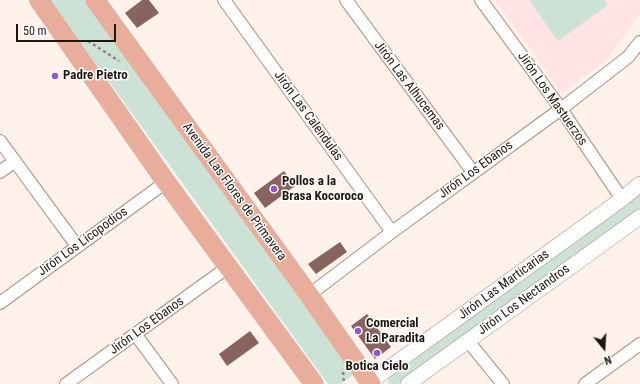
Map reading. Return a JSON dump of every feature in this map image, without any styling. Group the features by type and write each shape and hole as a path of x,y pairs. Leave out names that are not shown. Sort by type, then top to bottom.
{"main road":[{"path":"39,0 166,182 314,384"},
{"name":"Avenida Las Flores de Primavera","path":"95,0 309,295 369,383"}],"street":[{"name":"Jirón Las Calendulas","path":"224,0 392,232"},
{"name":"Jirón Las Alhucemas","path":"346,0 473,172"},
{"name":"Jirón Los Mastuerzos","path":"481,0 560,109 622,199"},
{"name":"Jirón Los Ebanos","path":"309,295 392,232 560,109 628,57 640,42"},
{"path":"0,141 77,246"},
{"path":"0,172 15,161"},
{"name":"Jirón Los Licopodios","path":"0,303 166,182"},
{"name":"Jirón Las Marticarias","path":"369,383 622,199 640,184"},
{"name":"Jirón Los Nectandros","path":"408,384 640,217"},
{"name":"Jirón Los Ebanos","path":"66,384 228,267"},
{"path":"136,334 172,384"},
{"path":"468,341 503,384"},
{"path":"585,384 640,344"}],"path":[{"path":"343,368 344,384"}],"shaded area":[{"path":"495,0 640,0 640,13 608,59 562,93"}],"green space":[{"path":"50,0 86,0 353,371 353,375 341,384 328,384"},
{"path":"529,0 604,0 608,5 558,41"},
{"path":"640,193 640,211 398,384 389,384 389,377"}],"building":[{"path":"142,0 149,0 159,13 137,28 125,13"},
{"name":"Pollos a la Brasa Kocoroco","path":"284,171 295,186 265,208 254,193"},
{"path":"340,242 347,252 316,274 308,264"},
{"path":"367,314 391,347 375,359 351,326"},
{"path":"250,331 259,343 227,366 219,354"}],"place":[{"name":"Padre Pietro","path":"55,76"},
{"name":"Pollos a la Brasa Kocoroco","path":"274,189"},
{"name":"Comercial La Paradita","path":"358,331"},
{"name":"Botica Cielo","path":"377,353"}]}
